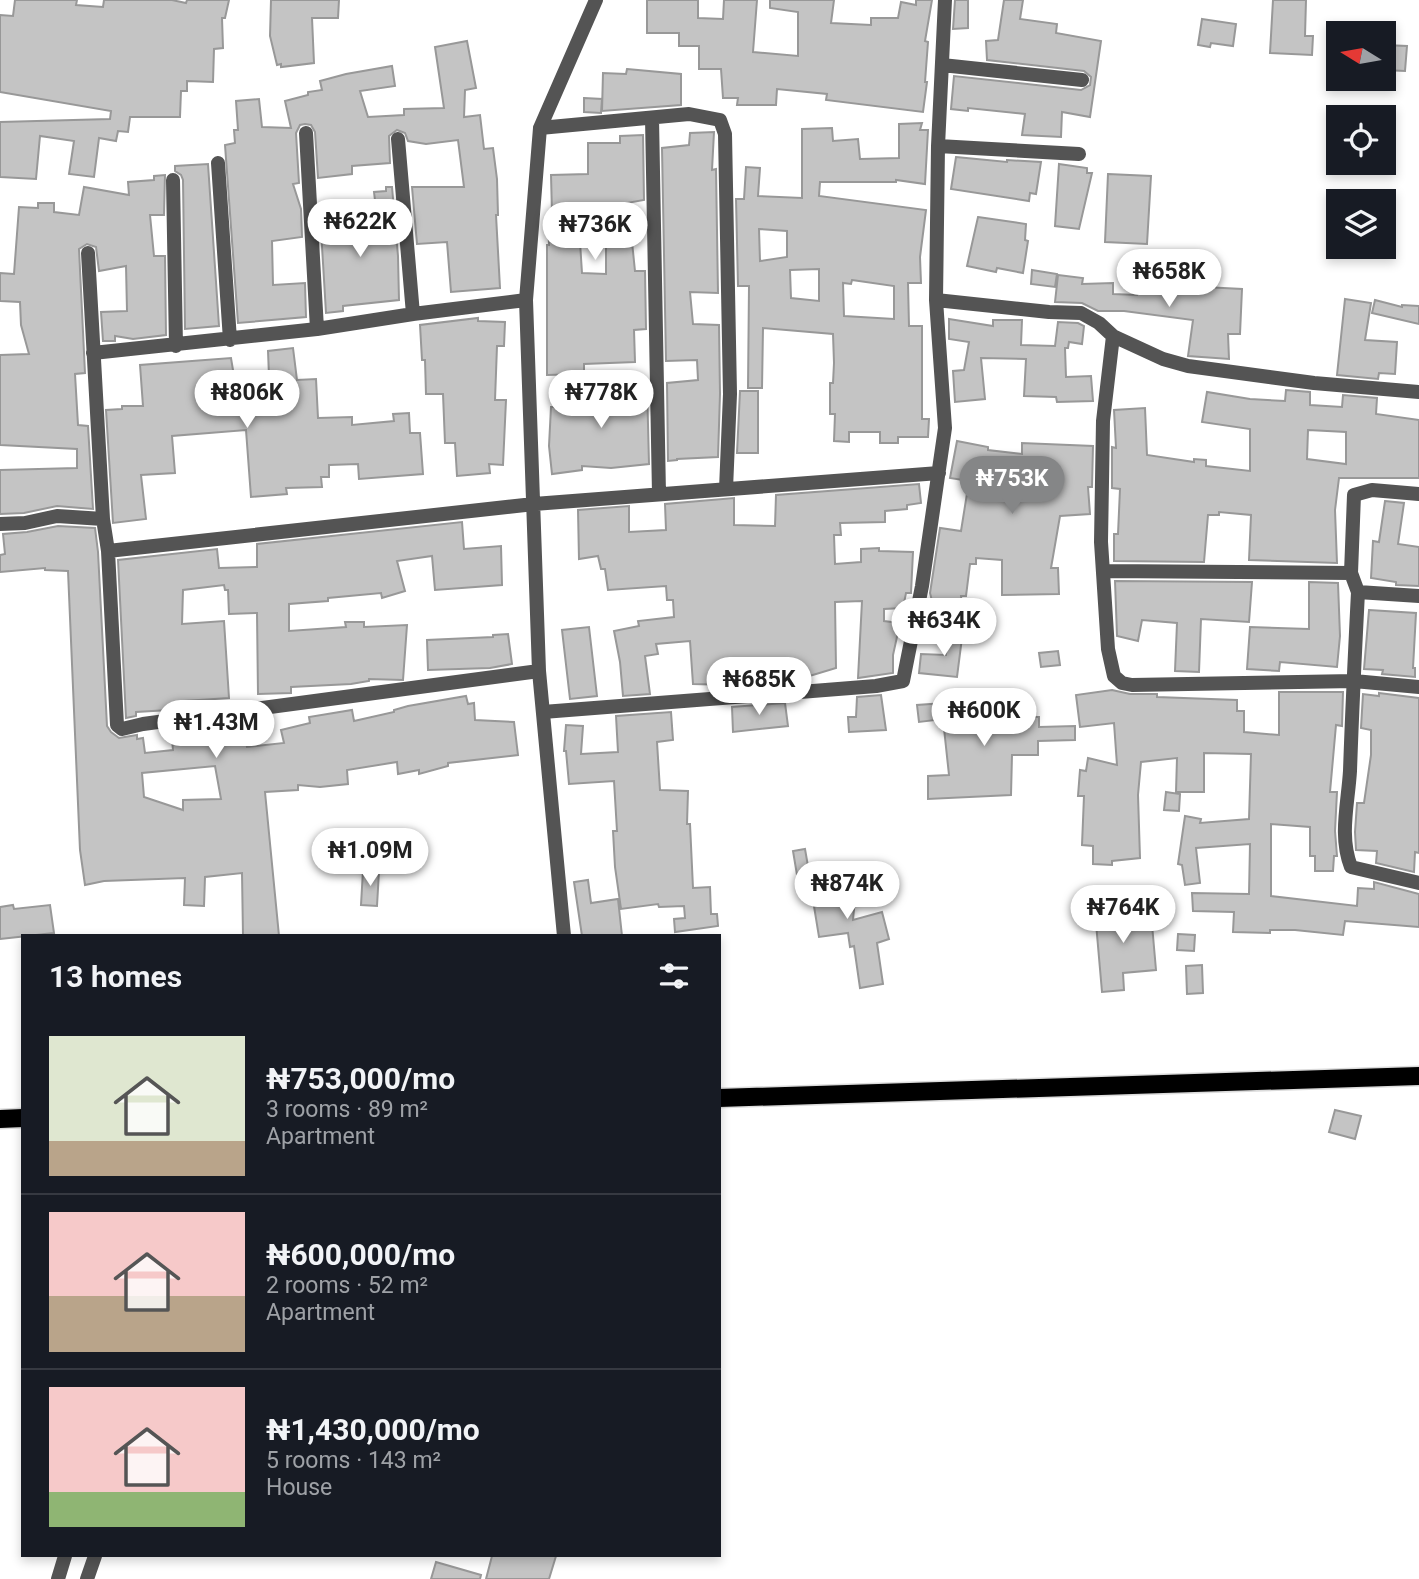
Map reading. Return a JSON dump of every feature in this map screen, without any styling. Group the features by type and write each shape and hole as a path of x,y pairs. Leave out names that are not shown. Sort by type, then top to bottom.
{"main road":[{"path":"721,1098 1419,1076"},
{"path":"0,1119 21,1118"}],"street":[{"path":"543,712 876,686 903,681 922,586 944,428 936,300 938,146 945,0"},
{"path":"564,934 539,671 526,300 540,128 594,6"},
{"path":"942,65 1082,80"},
{"path":"540,128 689,114 720,120 725,134 730,394 726,489"},
{"path":"652,118 659,494"},
{"path":"306,132 317,329"},
{"path":"398,139 413,314"},
{"path":"938,146 1079,154"},
{"path":"218,163 230,340"},
{"path":"173,180 176,346"},
{"path":"88,253 117,725 122,729 539,671"},
{"path":"93,353 230,340 526,300"},
{"path":"936,300 1082,313 1113,336 1163,359 1188,366 1314,383 1419,392"},
{"path":"1113,336 1103,421 1101,542 1108,649 1114,676 1122,683 1132,685 1354,681 1419,687"},
{"path":"108,551 534,503 939,473"},
{"path":"1419,494 1372,490 1354,495 1351,573 1358,592 1344,835 1345,852 1351,867 1419,883"},
{"path":"0,524 25,523 57,516 103,519"},
{"path":"1104,571 1351,573"},
{"path":"1358,592 1419,596"},
{"path":"58,1579 65,1557"},
{"path":"87,1579 94,1557"}],"building":[{"path":"15,0 77,0 76,5 103,7 104,0 172,0 186,3 187,0 229,0 225,18 222,18 223,48 214,49 213,82 187,81 187,91 181,91 180,117 130,117 128,132 118,131 116,141 99,138 94,177 69,174 74,141 40,136 36,179 0,177 0,122 110,119 111,111 0,92 0,15 13,16"},
{"path":"271,0 339,0 338,18 312,18 314,63 281,67 281,64 277,65 270,36"},
{"path":"647,0 698,0 698,18 723,19 724,0 757,0 753,52 798,56 798,12 770,8 770,0 834,0 831,23 871,25 871,18 898,18 901,2 916,5 916,0 932,0 925,41 928,42 927,82 923,112 826,100 827,94 777,89 776,105 737,105 738,98 723,98 721,69 699,69 699,46 679,46 679,33 647,33"},
{"path":"955,0 968,0 968,28 953,29"},
{"path":"1004,0 1023,0 1020,19 1057,24 1056,33 1101,41 1090,117 1062,112 1061,137 1022,135 1025,114 968,108 968,111 951,109 954,76 1081,90 1090,85 1091,77 1084,71 987,60 986,41 998,40"},
{"path":"1273,0 1306,0 1305,36 1313,36 1312,55 1270,53"},
{"path":"1202,19 1236,24 1233,46 1211,43 1210,47 1198,45"},
{"path":"467,41 476,88 465,90 464,117 480,115 484,149 493,148 497,179 500,288 451,292 447,242 417,244 412,187 464,187 458,140 426,144 408,141 405,133 397,130 389,136 390,163 352,166 352,174 318,178 315,132 311,125 305,124 300,125 296,133 299,183 293,184 301,209 302,237 272,241 273,285 305,283 306,317 238,323 225,145 235,143 234,130 238,130 236,101 259,99 262,127 291,128 285,101 322,90 320,81 392,66 395,86 360,91 368,117 404,115 404,109 444,108 435,47"},
{"path":"1396,46 1407,46 1405,71 1396,71"},
{"path":"627,69 681,74 681,105 602,111 603,73 626,74"},
{"path":"584,98 602,99 601,113 584,112"},
{"path":"922,123 920,130 928,130 925,184 896,180 820,182 819,196 926,210 920,257 921,283 908,283 909,326 922,326 922,419 929,419 928,437 898,437 898,443 880,443 880,432 849,432 849,442 834,441 835,414 830,414 833,334 763,328 762,388 748,388 749,286 738,286 736,199 744,199 746,167 760,168 758,196 802,198 802,129 832,128 833,141 858,139 860,159 899,158 899,124","holes":["759,229 787,231 787,257 760,261","819,269 819,301 791,298 790,270","852,280 894,286 894,319 844,316 843,283 851,284"]},
{"path":"714,132 712,170 716,169 718,293 690,292 693,324 719,325 718,457 668,461 667,383 698,380 697,360 666,361 662,148 689,145 690,133"},
{"path":"643,135 644,200 621,204 623,243 632,242 635,271 645,271 646,329 634,330 635,362 584,364 584,374 547,375 547,245 548,213 552,213 551,175 588,174 588,143 620,143 620,136","holes":["606,241 606,274 582,273 580,242"]},
{"path":"956,157 1041,162 1036,194 1030,193 1029,201 951,189"},
{"path":"208,164 219,326 185,329 183,180 175,171 175,166"},
{"path":"1059,164 1087,168 1087,173 1092,173 1079,229 1055,226"},
{"path":"1108,174 1151,176 1147,244 1105,242"},
{"path":"165,175 164,215 150,215 154,256 165,256 166,335 133,339 115,336 115,341 103,341 101,312 127,311 126,266 99,271 96,247 87,244 79,249 85,373 75,374 78,425 88,426 93,509 57,506 24,513 0,514 0,470 77,468 77,449 0,445 0,355 29,354 21,325 20,302 0,301 0,273 14,274 19,207 38,208 38,203 54,203 54,212 79,215 84,187 129,195 128,182 154,180 154,176"},
{"path":"386,187 392,187 399,300 343,306 343,311 326,313 320,213 347,211 349,238 379,234 374,192 386,191"},
{"path":"978,217 1026,224 1025,240 1028,241 1023,273 997,268 996,272 967,266"},
{"path":"1032,270 1057,274 1055,287 1031,284"},
{"path":"1058,275 1083,278 1082,284 1113,283 1113,294 1137,295 1139,284 1185,290 1185,286 1242,289 1240,334 1228,334 1229,359 1188,356 1193,320 1124,311 1098,311 1082,303 1055,302"},
{"path":"1345,299 1371,303 1365,340 1397,342 1395,374 1379,373 1378,379 1337,375"},
{"path":"1375,300 1402,307 1419,306 1419,324 1372,313"},
{"path":"478,318 478,321 505,322 504,346 497,346 495,400 506,400 503,465 489,464 490,473 457,476 455,443 445,443 443,394 426,394 420,325"},
{"path":"949,319 993,326 993,320 1022,320 1021,345 1055,346 1058,322 1084,326 1082,344 1069,342 1068,348 1065,348 1066,377 1091,376 1093,401 1057,402 1056,397 1024,396 1026,359 981,358 985,399 955,402 953,371 964,370 969,342 949,339"},
{"path":"293,348 297,380 316,379 318,418 352,417 352,425 394,421 393,414 409,413 410,433 420,433 423,474 359,479 358,464 329,465 329,477 321,477 322,487 286,488 287,494 251,497 246,430 172,436 175,473 141,475 146,519 113,523 106,410 122,409 122,406 143,406 140,365 231,358 234,376 239,375 240,379 269,376 268,351"},
{"path":"647,385 649,464 611,468 582,466 582,470 552,474 549,446 551,407 572,407 572,392"},
{"path":"1286,390 1310,392 1310,405 1342,407 1343,395 1377,398 1376,414 1419,420 1419,478 1339,478 1335,510 1337,563 1249,560 1251,515 1219,512 1219,515 1208,515 1204,562 1114,561 1114,534 1118,534 1120,489 1112,488 1112,447 1116,448 1114,410 1145,408 1147,455 1194,462 1194,459 1206,460 1206,466 1250,471 1250,429 1202,422 1207,392 1285,401","holes":["1308,430 1346,432 1346,464 1307,459"]},
{"path":"740,391 758,391 758,453 737,453"},
{"path":"957,441 988,447 988,450 1022,454 1022,443 1093,446 1092,487 1088,487 1090,514 1060,516 1051,568 1058,568 1059,594 1002,595 1002,560 976,558 976,564 970,564 966,596 961,596 962,606 946,607 946,601 932,601 930,593 940,528 961,531 969,481 950,478"},
{"path":"919,484 921,503 907,505 907,509 885,511 885,522 840,523 841,535 834,535 835,564 861,562 861,549 913,552 911,593 906,593 903,608 884,609 884,621 900,623 893,655 893,673 858,678 862,601 835,602 836,668 783,684 731,688 730,685 693,684 690,641 656,644 658,654 645,656 650,694 623,696 614,631 639,626 638,621 674,617 673,600 667,600 666,586 608,590 605,569 601,569 598,556 579,559 578,510 629,506 629,532 666,530 665,504 734,498 734,525 775,526 776,495"},
{"path":"1385,501 1404,503 1398,544 1419,547 1419,586 1396,585 1396,582 1371,578 1373,541 1379,542"},
{"path":"462,522 464,549 501,546 502,585 435,590 432,556 397,561 405,591 382,598 381,593 289,604 289,631 346,627 345,622 364,622 364,627 407,625 403,680 369,679 351,684 291,687 291,693 258,694 257,613 229,614 228,590 225,590 224,585 183,590 182,624 224,621 229,698 185,701 186,709 136,712 136,716 126,718 118,560 217,549 219,568 257,567 257,544"},
{"path":"58,526 95,528 107,726 119,738 137,735 137,739 143,738 145,753 173,750 171,730 211,726 211,729 243,723 247,747 284,743 281,730 310,723 309,717 352,710 354,721 408,706 466,696 468,704 474,703 475,720 514,722 518,755 448,763 448,766 419,774 419,770 398,774 397,762 347,770 348,784 320,787 298,785 298,790 265,792 279,934 243,934 242,873 205,877 204,906 184,905 185,878 104,881 85,885 80,850 68,571 45,568 0,572 0,555 5,554 3,534","holes":["215,766 221,799 183,800 183,810 144,797 142,773"]},
{"path":"1115,581 1252,582 1249,622 1201,619 1199,672 1175,671 1177,623 1142,620 1138,641 1117,636"},
{"path":"1309,582 1338,583 1340,636 1337,667 1280,662 1279,671 1247,669 1250,627 1309,629"},
{"path":"1369,610 1416,613 1413,668 1415,677 1382,674 1383,670 1364,669"},
{"path":"589,627 597,696 570,699 562,630"},
{"path":"948,629 963,630 957,677 919,673 921,654 946,655"},
{"path":"508,634 512,664 490,668 428,670 427,640"},
{"path":"1058,651 1060,665 1041,667 1039,653"},
{"path":"1112,690 1130,694 1157,694 1157,697 1237,700 1237,711 1244,711 1244,732 1279,735 1279,692 1343,692 1342,726 1336,725 1330,792 1337,792 1337,856 1334,856 1333,871 1315,871 1315,856 1310,856 1310,827 1271,824 1271,896 1357,906 1358,888 1374,889 1374,882 1419,894 1419,927 1345,921 1343,935 1295,930 1270,930 1270,933 1233,932 1234,912 1193,911 1192,893 1249,894 1250,844 1196,848 1200,883 1185,885 1182,865 1178,864 1185,816 1201,819 1200,823 1249,819 1251,754 1204,753 1204,792 1176,792 1177,758 1141,762 1138,795 1140,858 1112,861 1112,865 1093,864 1093,846 1082,845 1084,796 1078,796 1080,770 1086,771 1088,758 1117,765 1114,723 1080,727 1076,695"},
{"path":"1379,693 1419,698 1419,853 1415,852 1414,872 1376,863 1377,851 1356,850 1357,803 1364,803 1371,755 1371,730 1361,728 1363,694 1379,696"},
{"path":"881,695 886,730 849,732 848,717 856,717 857,697"},
{"path":"987,700 989,717 1039,717 1039,727 1075,726 1075,740 1038,741 1038,755 1012,755 1011,795 928,799 928,776 949,775 943,719 919,722 917,705"},
{"path":"785,703 788,726 733,732 732,707"},
{"path":"671,712 673,740 657,742 660,790 688,791 687,824 690,824 693,888 710,887 711,914 717,914 718,926 675,932 674,919 685,918 684,906 659,907 658,904 621,909 613,831 617,831 614,781 569,784 564,751 566,725 583,726 581,754 618,752 616,716"},
{"path":"1166,792 1180,794 1179,811 1164,810"},
{"path":"805,849 809,872 797,875 793,851"},
{"path":"363,870 379,871 377,906 361,905"},
{"path":"822,871 823,875 857,878 853,920 882,912 889,939 877,943 883,984 860,988 854,946 850,947 848,933 819,937 812,894 802,896 798,875"},
{"path":"588,880 591,903 618,899 622,934 582,934 574,882"},
{"path":"1108,898 1110,917 1151,913 1156,970 1123,973 1124,990 1102,992 1094,900"},
{"path":"13,905 14,909 50,905 54,933 21,934 21,937 0,939 0,907"},
{"path":"1178,934 1195,935 1194,951 1177,950"},
{"path":"1202,965 1203,993 1187,994 1186,966"},
{"path":"1335,1110 1361,1116 1355,1139 1329,1132"},
{"path":"492,1557 556,1557 549,1579 486,1579"},
{"path":"436,1562 481,1575 480,1579 431,1579"}]}
